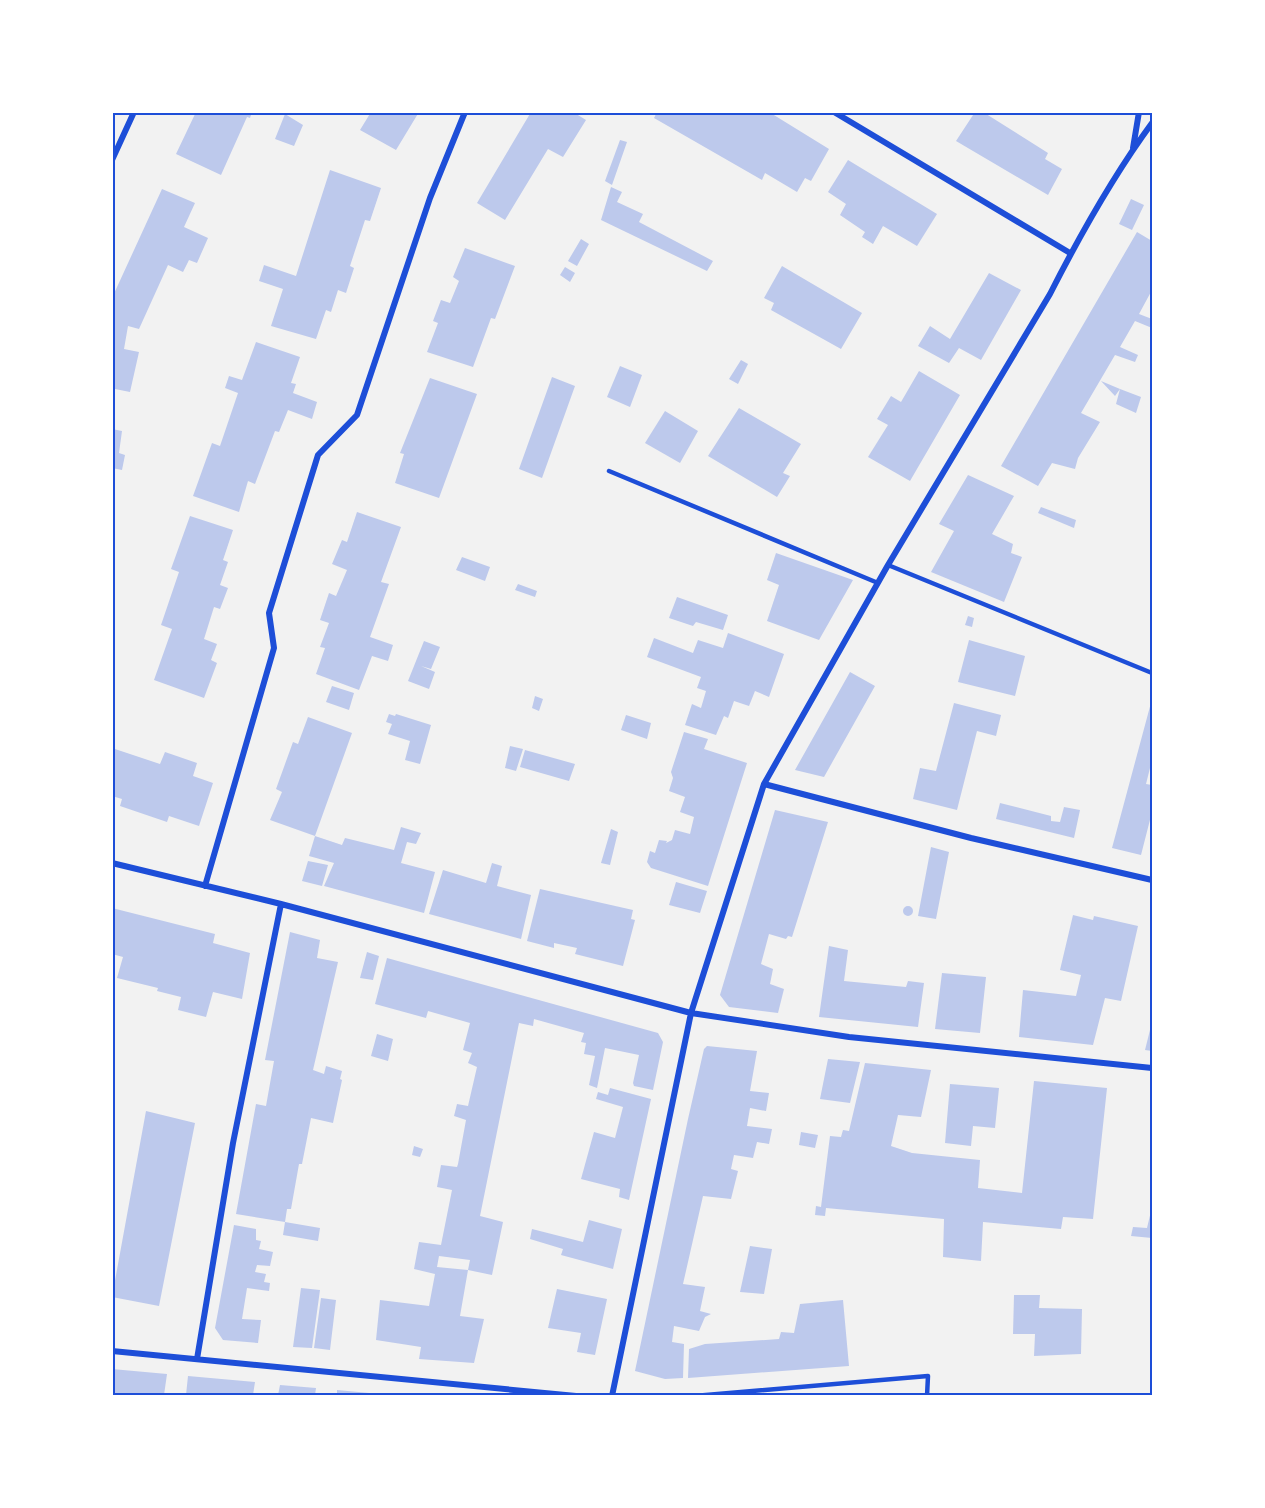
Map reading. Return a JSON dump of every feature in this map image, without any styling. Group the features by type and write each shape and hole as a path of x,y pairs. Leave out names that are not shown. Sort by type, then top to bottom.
{"street":[{"path":"112,160 134,112"},
{"path":"205,885 274,648 269,613 318,455 357,415 430,198 465,112"},
{"path":"834,112 1070,253"},
{"path":"1133,149 1139,112"},
{"path":"612,1395 691,1013 764,784 878,583 1050,294 1070,253 1133,149 1152,123"},
{"path":"764,784 971,838 1152,880"},
{"path":"112,863 282,904 691,1013 849,1037 1152,1068"},
{"path":"197,1359 233,1143 282,904"},
{"path":"112,1351 576,1395"}],"lane":[{"path":"609,471 878,583"},
{"path":"888,566 1152,673"},
{"path":"693,1395 928,1376 927,1395"}],"building":[{"path":"196,112 252,112 250,118 247,117 221,175 176,154"},
{"path":"371,112 419,112 396,150 360,130"},
{"path":"531,112 573,112 586,120 563,157 548,149 505,220 477,203"},
{"path":"657,112 769,112 829,149 811,181 805,178 797,192 765,173 762,180 654,118"},
{"path":"975,112 983,112 1048,153 1045,159 1062,169 1048,195 956,141"},
{"path":"285,114 303,125 294,146 275,139"},
{"path":"620,140 627,142 612,185 605,181"},
{"path":"848,160 937,214 917,246 883,226 873,244 862,237 865,232 840,215 846,204 828,192"},
{"path":"330,170 381,188 370,221 365,220 350,266 354,268 346,293 338,290 331,312 326,310 316,339 271,326 283,289 259,281 264,265 296,276"},
{"path":"611,187 622,192 617,202 643,214 639,222 713,261 707,271 601,220"},
{"path":"162,189 195,203 184,227 208,238 197,263 189,260 183,272 168,265 139,329 128,326 124,349 139,352 130,392 115,389 112,397 112,298"},
{"path":"1131,199 1144,205 1132,230 1119,224"},
{"path":"1137,232 1152,241 1152,290 1139,314 1152,319 1152,328 1135,321 1120,347 1138,355 1135,362 1115,355 1081,413 1100,422 1078,458 1075,469 1052,463 1038,486 1001,466"},
{"path":"581,239 589,244 577,266 568,261"},
{"path":"465,248 515,266 495,319 491,318 473,367 427,352 438,323 433,321 441,300 450,303 459,281 453,277"},
{"path":"782,266 862,313 841,349 771,310 774,303 764,298"},
{"path":"565,267 575,273 570,282 560,275"},
{"path":"989,273 1021,290 981,360 959,348 949,363 918,346 930,326 950,339"},
{"path":"256,342 300,357 291,383 296,384 293,393 317,402 312,419 288,410 279,432 275,431 255,484 248,481 239,512 193,496 212,443 220,446 238,393 225,388 229,376 242,380"},
{"path":"741,360 748,364 738,384 729,379"},
{"path":"620,366 642,375 630,407 607,397"},
{"path":"919,371 960,395 910,481 868,457 888,425 877,419 891,396 901,402"},
{"path":"552,377 575,386 542,478 519,469"},
{"path":"430,378 477,394 439,498 395,483 404,454 400,453"},
{"path":"1101,381 1120,389 1115,396"},
{"path":"1120,389 1141,397 1136,413 1116,404"},
{"path":"739,408 801,444 783,473 790,476 777,497 708,456"},
{"path":"665,411 698,431 680,463 645,443"},
{"path":"112,429 122,431 119,453 125,455 122,470 112,468"},
{"path":"968,475 1014,496 992,534 1013,544 1011,553 1022,557 1004,602 931,572 954,531 939,524"},
{"path":"1041,507 1076,520 1074,528 1038,513"},
{"path":"357,512 401,527 381,582 389,584 370,637 393,645 388,661 372,656 359,690 316,674 325,648 320,647 329,623 320,620 329,593 336,596 347,570 332,564 342,540 347,542"},
{"path":"190,516 233,530 223,560 228,562 220,585 228,588 220,609 214,607 204,639 217,644 211,660 217,663 204,698 154,680 172,629 161,625 179,572 171,569"},
{"path":"776,553 853,580 819,640 767,621 779,585 767,580"},
{"path":"462,557 490,567 485,581 456,570"},
{"path":"518,584 537,591 535,597 515,590"},
{"path":"677,597 728,615 723,630 696,622 693,626 669,618"},
{"path":"968,616 974,618 972,627 965,625"},
{"path":"728,633 784,654 769,697 755,691 749,706 734,701 728,718 724,716 716,735 685,725 692,704 701,708 706,691 697,688 701,677 647,657 654,638 693,653 698,640 723,648"},
{"path":"969,640 1025,656 1015,696 958,682"},
{"path":"424,641 440,647 431,669 421,666 435,672 429,689 408,681"},
{"path":"850,672 875,686 824,777 795,770"},
{"path":"332,686 354,693 349,710 326,702"},
{"path":"535,696 543,699 539,711 532,708"},
{"path":"1152,699 1152,769 1150,768 1146,784 1152,785 1152,812 1141,855 1112,848"},
{"path":"954,703 1001,715 996,736 977,731 957,810 913,799 920,768 936,771"},
{"path":"389,714 431,725 420,764 405,760 410,741 388,734 392,724 386,722"},
{"path":"626,715 651,723 647,739 621,730"},
{"path":"308,717 352,733 315,836 270,820 282,792 276,789 293,742 298,744"},
{"path":"684,732 708,739 704,749 747,763 708,886 651,868 647,862 650,851 655,853 659,840 667,841 666,843 672,840 675,830 690,834 694,817 680,812 685,797 669,791 673,778 671,772"},
{"path":"510,746 523,749 516,771 505,768"},
{"path":"112,748 160,764 165,752 197,763 193,776 213,783 199,826 169,816 167,822 120,806 122,799 112,796"},
{"path":"525,750 575,764 569,781 520,767"},
{"path":"1000,803 1051,816 1051,821 1060,822 1064,807 1080,810 1074,838 996,819"},
{"path":"775,810 828,822 792,937 788,936 786,939 769,934 761,964 773,969 770,984 784,989 778,1013 729,1007 720,995"},
{"path":"401,827 421,833 416,844 407,842 401,863 435,872 424,913 324,886 334,863 309,856 315,836 342,845 345,838 394,850"},
{"path":"611,829 618,832 610,865 601,863"},
{"path":"931,847 949,852 936,919 918,916"},
{"path":"308,861 328,865 322,886 302,881"},
{"path":"492,863 502,866 497,886 531,895 521,939 429,914 443,870 486,883"},
{"path":"676,882 707,891 700,913 669,905"},
{"path":"540,889 633,910 631,919 635,920 623,966 575,954 577,948 554,943 554,948 527,941"},
{"path":"908,906 913,911 908,916 903,911"},
{"path":"112,908 215,934 213,943 250,953 242,999 213,992 206,1017 178,1010 181,997 157,991 158,988 117,978 123,957 112,954"},
{"path":"1073,915 1093,920 1094,916 1138,926 1121,1001 1105,998 1093,1045 1019,1037 1023,990 1076,996 1081,975 1060,970"},
{"path":"290,932 320,940 317,958 338,962 313,1070 324,1074 326,1066 342,1071 340,1079 342,1080 333,1123 311,1118 302,1164 299,1164 291,1209 287,1209 285,1222 236,1214 256,1104 266,1106 274,1061 265,1060"},
{"path":"829,946 848,950 844,981 906,987 908,981 924,983 918,1027 819,1017"},
{"path":"367,952 379,956 373,980 360,978"},
{"path":"387,958 658,1033 663,1042 653,1090 634,1086 639,1055 605,1048 597,1088 589,1085 595,1056 584,1054 586,1043 581,1042 584,1033 534,1019 533,1026 519,1023 480,1216 503,1222 492,1275 468,1270 460,1316 484,1319 474,1363 419,1359 421,1347 376,1340 380,1300 429,1306 435,1274 414,1269 419,1242 441,1245 452,1190 437,1187 441,1165 457,1167 466,1120 454,1116 457,1104 468,1106 477,1067 468,1063 472,1053 463,1050 470,1023 428,1011 426,1018 375,1004","holes":["439,1256 470,1260 468,1270 437,1267"]},
{"path":"942,973 986,977 980,1033 935,1029"},
{"path":"1152,1022 1152,1051 1145,1050"},
{"path":"377,1034 393,1039 388,1061 371,1056"},
{"path":"707,1046 757,1051 750,1091 769,1093 766,1111 750,1108 747,1126 772,1129 769,1144 757,1142 753,1158 734,1155 731,1169 738,1171 731,1199 703,1196 683,1284 705,1287 700,1311 711,1314 705,1317 699,1331 674,1326 672,1342 684,1344 683,1378 665,1379 635,1371 688,1119 704,1049"},
{"path":"828,1059 860,1062 850,1103 820,1099"},
{"path":"865,1063 931,1070 921,1117 898,1115 891,1146 912,1153 980,1160 978,1188 1022,1193 1034,1081 1107,1088 1093,1219 1063,1217 1061,1229 983,1222 981,1261 943,1257 944,1219 826,1208 825,1216 815,1215 816,1206 821,1207 830,1136 841,1137 843,1130 849,1131"},
{"path":"950,1084 999,1088 995,1128 973,1126 971,1146 945,1143"},
{"path":"610,1088 651,1099 629,1200 619,1197 620,1189 581,1179 594,1132 615,1138 623,1107 596,1099 598,1092 608,1095"},
{"path":"146,1111 195,1123 159,1306 112,1297"},
{"path":"801,1132 818,1135 815,1148 799,1145"},
{"path":"414,1146 423,1149 420,1157 412,1155"},
{"path":"1152,1207 1152,1238 1131,1236 1133,1227 1147,1228"},
{"path":"589,1220 622,1229 613,1269 561,1255 563,1249 530,1239 532,1229 583,1242"},
{"path":"285,1222 320,1228 318,1241 283,1235"},
{"path":"234,1225 256,1229 256,1240 261,1241 259,1249 273,1252 270,1266 257,1265 255,1272 266,1274 264,1282 270,1283 269,1291 247,1288 242,1319 261,1320 258,1343 223,1340 215,1328"},
{"path":"750,1246 772,1249 764,1294 740,1292"},
{"path":"301,1288 320,1290 312,1348 293,1347"},
{"path":"557,1289 607,1299 595,1355 577,1352 581,1333 548,1328"},
{"path":"1014,1295 1040,1295 1039,1308 1082,1309 1081,1354 1034,1356 1035,1334 1013,1334"},
{"path":"321,1298 336,1300 330,1350 314,1348"},
{"path":"843,1300 849,1366 688,1378 689,1349 705,1344 779,1339 781,1332 794,1333 800,1304"},
{"path":"112,1369 167,1374 164,1395 112,1395"},
{"path":"188,1376 255,1382 253,1395 186,1395"},
{"path":"280,1385 316,1388 315,1395 278,1395"},
{"path":"337,1390 380,1394 380,1395 337,1395"}]}
